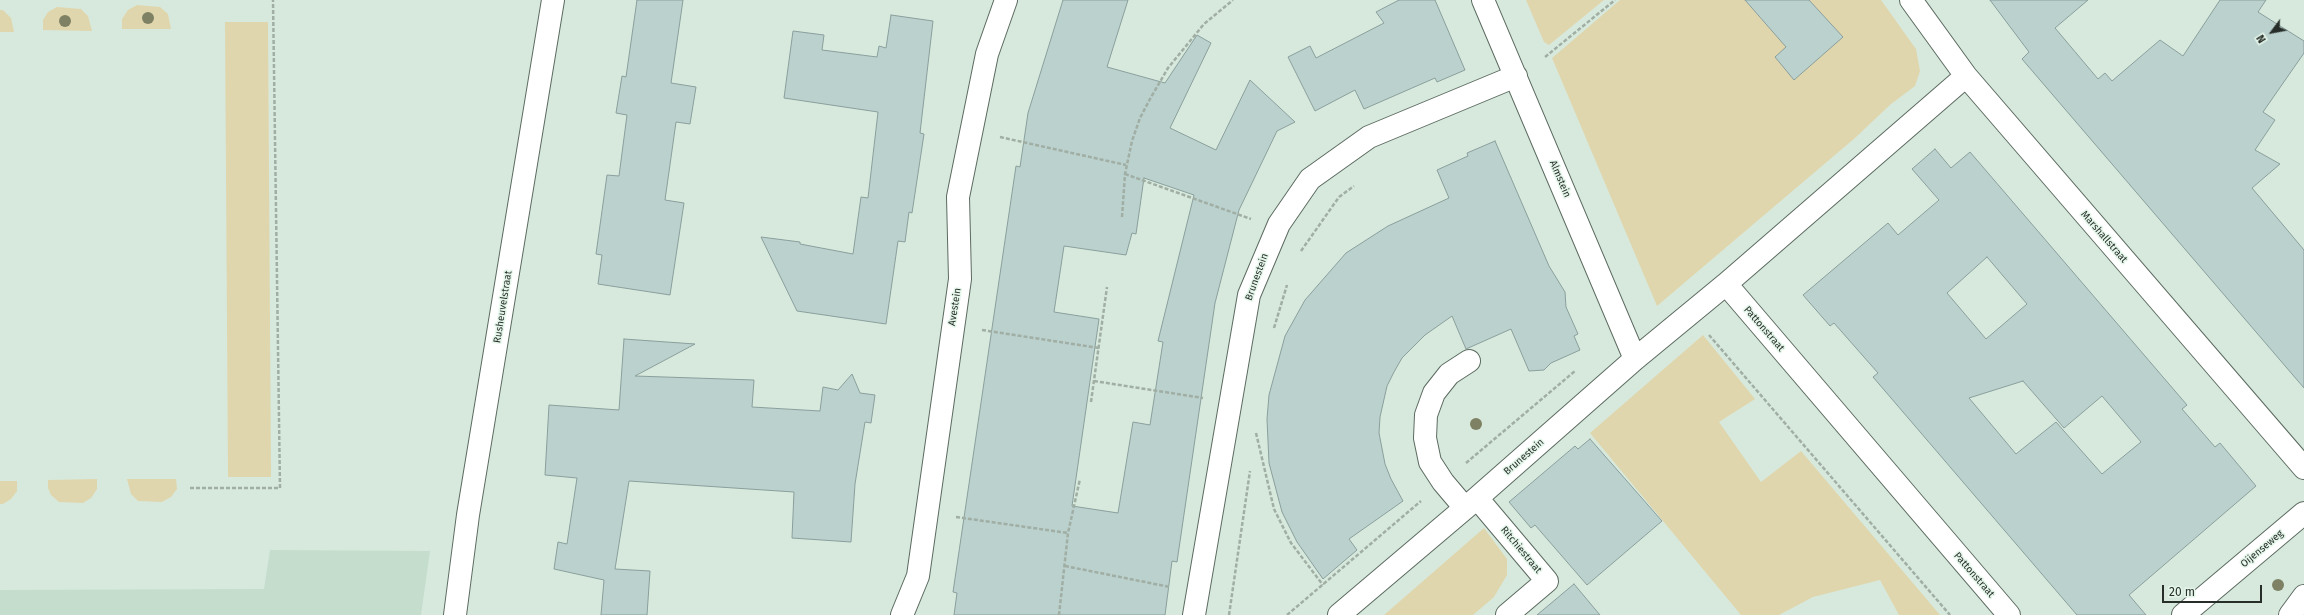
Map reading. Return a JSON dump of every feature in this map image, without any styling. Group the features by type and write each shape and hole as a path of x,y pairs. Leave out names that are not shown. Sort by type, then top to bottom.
{"street":[{"name":"Rusheuvelstraat","path":"454,615 468,515 554,0"},
{"name":"Avestein","path":"902,615 918,576 960,278 958,197 987,54 1006,0"},
{"name":"Almstein","path":"1483,0 1635,359"},
{"name":"Marshallstraat","path":"1911,0 1966,76 2304,468"},
{"name":"Brunestein","path":"1194,615 1249,295 1276,228 1310,179 1369,136 1516,76"},
{"path":"1635,359 1726,284 1966,76"},
{"name":"Pattonstraat","path":"1726,284 2009,615"},
{"name":"Brunestein","path":"1339,615 1471,503 1635,359"},
{"path":"1469,361 1450,374 1434,393 1426,415 1425,438 1430,462 1443,482 1471,503"},
{"name":"Ritchiestraat","path":"1471,503 1547,581 1507,615"},
{"name":"Oijenseweg","path":"2183,615 2304,514"},
{"path":"2290,615 2304,596"}],"path":[{"path":"190,488 280,488 273,0"},
{"path":"1122,217 1126,166 1140,118 1168,68 1204,24 1233,0"},
{"path":"1545,57 1615,0"},
{"path":"972,131 1126,166"},
{"path":"1125,174 1276,228 1304,246"},
{"path":"1298,258 1304,246 1339,197 1355,185"},
{"path":"1273,336 1287,282"},
{"path":"1091,402 1107,287"},
{"path":"1691,313 1950,615"},
{"path":"953,326 1098,348"},
{"path":"1288,615 1581,366"},
{"path":"1094,381 1230,402"},
{"path":"1254,447 1256,431 1274,509 1291,543 1323,585"},
{"path":"1229,615 1250,470"},
{"path":"1059,615 1068,533 1080,479"},
{"path":"927,512 1068,533"},
{"path":"1064,566 1198,593"}],"shaded area":[{"path":"1526,0 1604,0 1549,45 1544,42"},
{"path":"1620,0 1881,0 1916,49 1920,71 1915,86 1891,104 1855,138 1657,306 1552,58"},
{"path":"137,5 160,7 168,14 171,29 122,29 122,19 128,10"},
{"path":"57,7 81,9 88,16 92,31 43,30 43,20 48,12"},
{"path":"0,10 3,10 11,18 14,32 0,32"},
{"path":"225,22 268,22 271,477 228,477"},
{"path":"1703,335 1755,399 1719,422 1761,482 1801,451 1940,615 1899,615 1880,580 1813,597 1779,615 1741,615 1590,433"},
{"path":"97,479 97,489 91,498 83,503 59,502 51,495 48,488 48,480"},
{"path":"127,479 176,479 177,489 171,497 162,502 138,501 131,494"},
{"path":"0,481 17,481 17,491 11,499 3,504 0,504"},
{"path":"1484,528 1507,559 1507,575 1494,597 1473,615 1384,615"},
{"path":"270,550 430,551 421,615 0,615 0,590 264,589"}],"building":[{"path":"637,0 683,0 671,83 696,87 690,124 676,122 665,200 684,203 670,295 598,284 602,255 596,254 607,175 619,176 627,115 616,113 622,76 626,77"},
{"path":"1063,0 1128,0 1107,67 1165,83 1197,35 1211,43 1170,128 1216,150 1250,80 1295,122 1277,131 1239,210 1215,303 1177,562 1172,561 1165,615 954,615 957,593 953,592 1016,166 1020,167 1028,113","holes":["1144,178 1194,195 1158,341 1163,342 1150,425 1133,422 1118,513 1072,506 1099,319 1054,312 1064,246 1126,255 1132,233 1136,234"]},
{"path":"1399,0 1435,0 1465,70 1437,82 1435,78 1364,109 1355,90 1315,111 1288,57 1310,46 1316,58 1384,23 1376,12"},
{"path":"1745,0 1809,0 1843,37 1794,80 1775,57 1786,47"},
{"path":"1990,0 2088,0 2055,28 2098,79 2105,73 2112,81 2160,40 2183,56 2220,0 2266,0 2258,12 2304,41 2304,53 2263,112 2275,120 2255,150 2280,164 2252,188 2304,250 2304,388 2022,59 2029,52"},
{"path":"891,15 933,21 920,133 924,134 912,213 909,212 905,242 898,241 886,324 797,311 761,237 800,242 800,244 853,254 861,197 868,198 878,112 784,98 793,31 824,35 822,50 877,57 879,46 886,48"},
{"path":"1495,141 1549,266 1565,292 1566,307 1578,334 1574,336 1580,350 1551,363 1544,370 1529,371 1511,329 1466,349 1452,316 1425,335 1402,358 1394,372 1387,386 1380,417 1379,433 1385,464 1403,501 1349,539 1357,550 1323,579 1297,542 1282,512 1269,463 1267,419 1269,395 1285,336 1305,300 1346,253 1388,226 1449,198 1437,170 1468,156 1467,153"},
{"path":"1935,149 1951,168 1970,152 2187,405 2182,409 2215,447 2220,443 2256,486 2129,595 2146,615 2077,615 1873,377 1878,373 1834,323 1830,326 1803,295 1888,223 1898,235 1939,200 1912,169","holes":["1987,257 2027,304 1986,339 1947,293","2023,381 2064,428 2102,396 2141,442 2102,474 2056,422 2016,454 1969,398"]},
{"path":"624,339 695,344 635,376 754,380 752,407 820,411 823,387 838,390 852,374 860,393 875,395 871,423 865,422 855,484 851,542 792,538 794,492 629,481 615,569 650,571 647,615 601,615 604,580 554,569 558,542 567,544 577,478 545,475 549,405 619,410"},
{"path":"1590,439 1662,521 1587,585 1535,525 1531,528 1509,502 1575,446 1578,449"},
{"path":"1574,584 1600,615 1537,615"}]}
